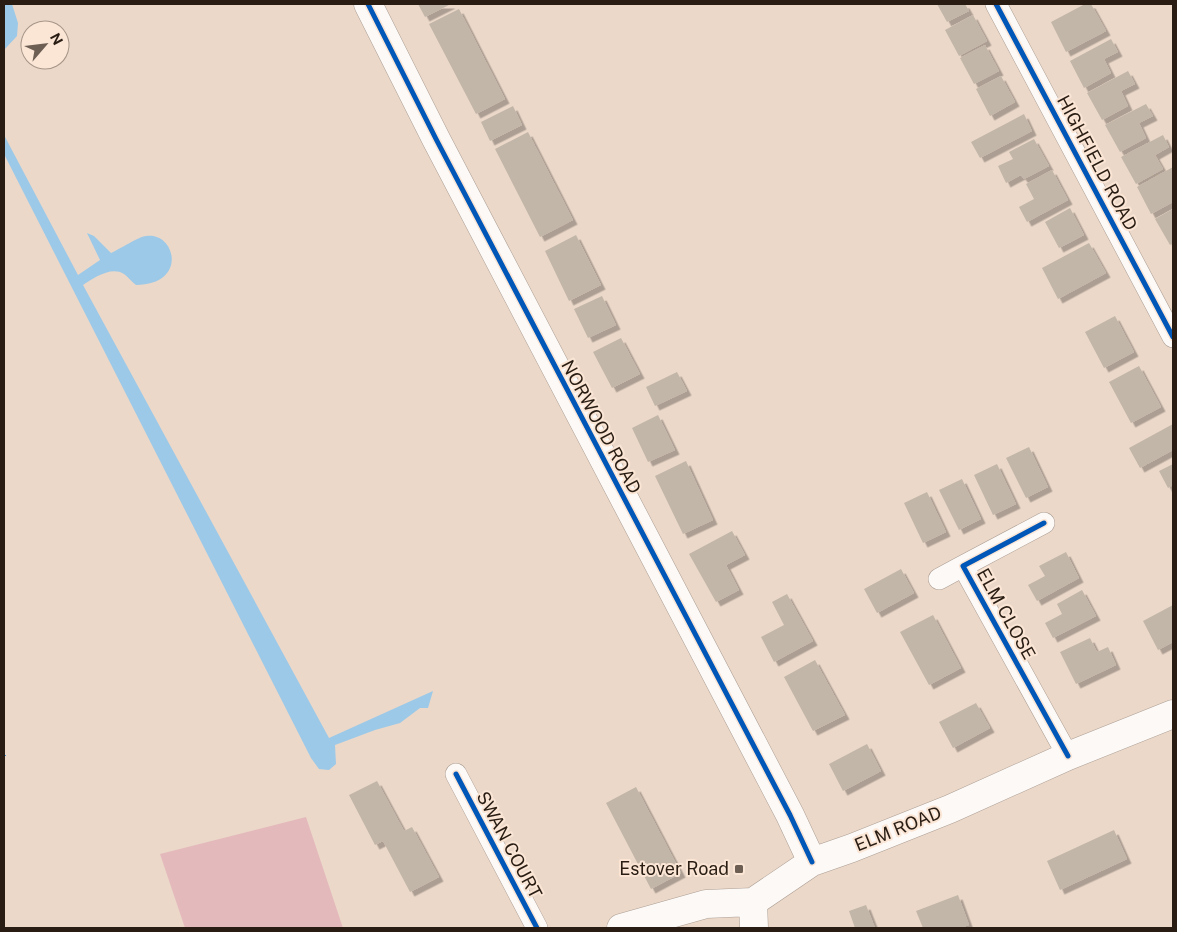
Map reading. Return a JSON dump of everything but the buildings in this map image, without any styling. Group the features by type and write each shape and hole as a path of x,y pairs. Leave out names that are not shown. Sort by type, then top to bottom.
{"street":[{"name":"NORWOOD ROAD","path":"368,4 445,157 790,815 812,862"},
{"name":"HIGHFIELD ROAD","path":"996,4 1173,336"},
{"name":"ELM CLOSE","path":"939,579 1044,523"},
{"name":"ELM CLOSE","path":"963,566 1068,756"},
{"name":"ELM ROAD","path":"753,902 812,862 950,809 1068,756 1173,714"},
{"name":"SWAN COURT","path":"456,774 537,928"},
{"path":"621,928 706,904 753,902 754,928"}],"shaded area":[{"path":"306,817 343,928 185,928 160,854"}],"water":[{"path":"4,4 12,4 18,23 17,36 4,50"},
{"path":"4,135 78,275 100,260 87,233 94,236 111,253 146,236 156,237 164,241 170,249 172,258 170,268 164,276 153,282 136,285 124,274 114,271 103,274 83,285 329,738 433,691 428,708 420,708 400,723 335,745 336,764 329,770 319,769 311,758 4,154"}],"cycle path":[{"path":"368,4 436,139 790,815 812,862"},
{"path":"996,4 1173,337"},
{"path":"1044,523 963,566 1068,756"},
{"path":"456,774 537,928"}],"place":[{"name":"Estover Road","path":"739,869"}]}
